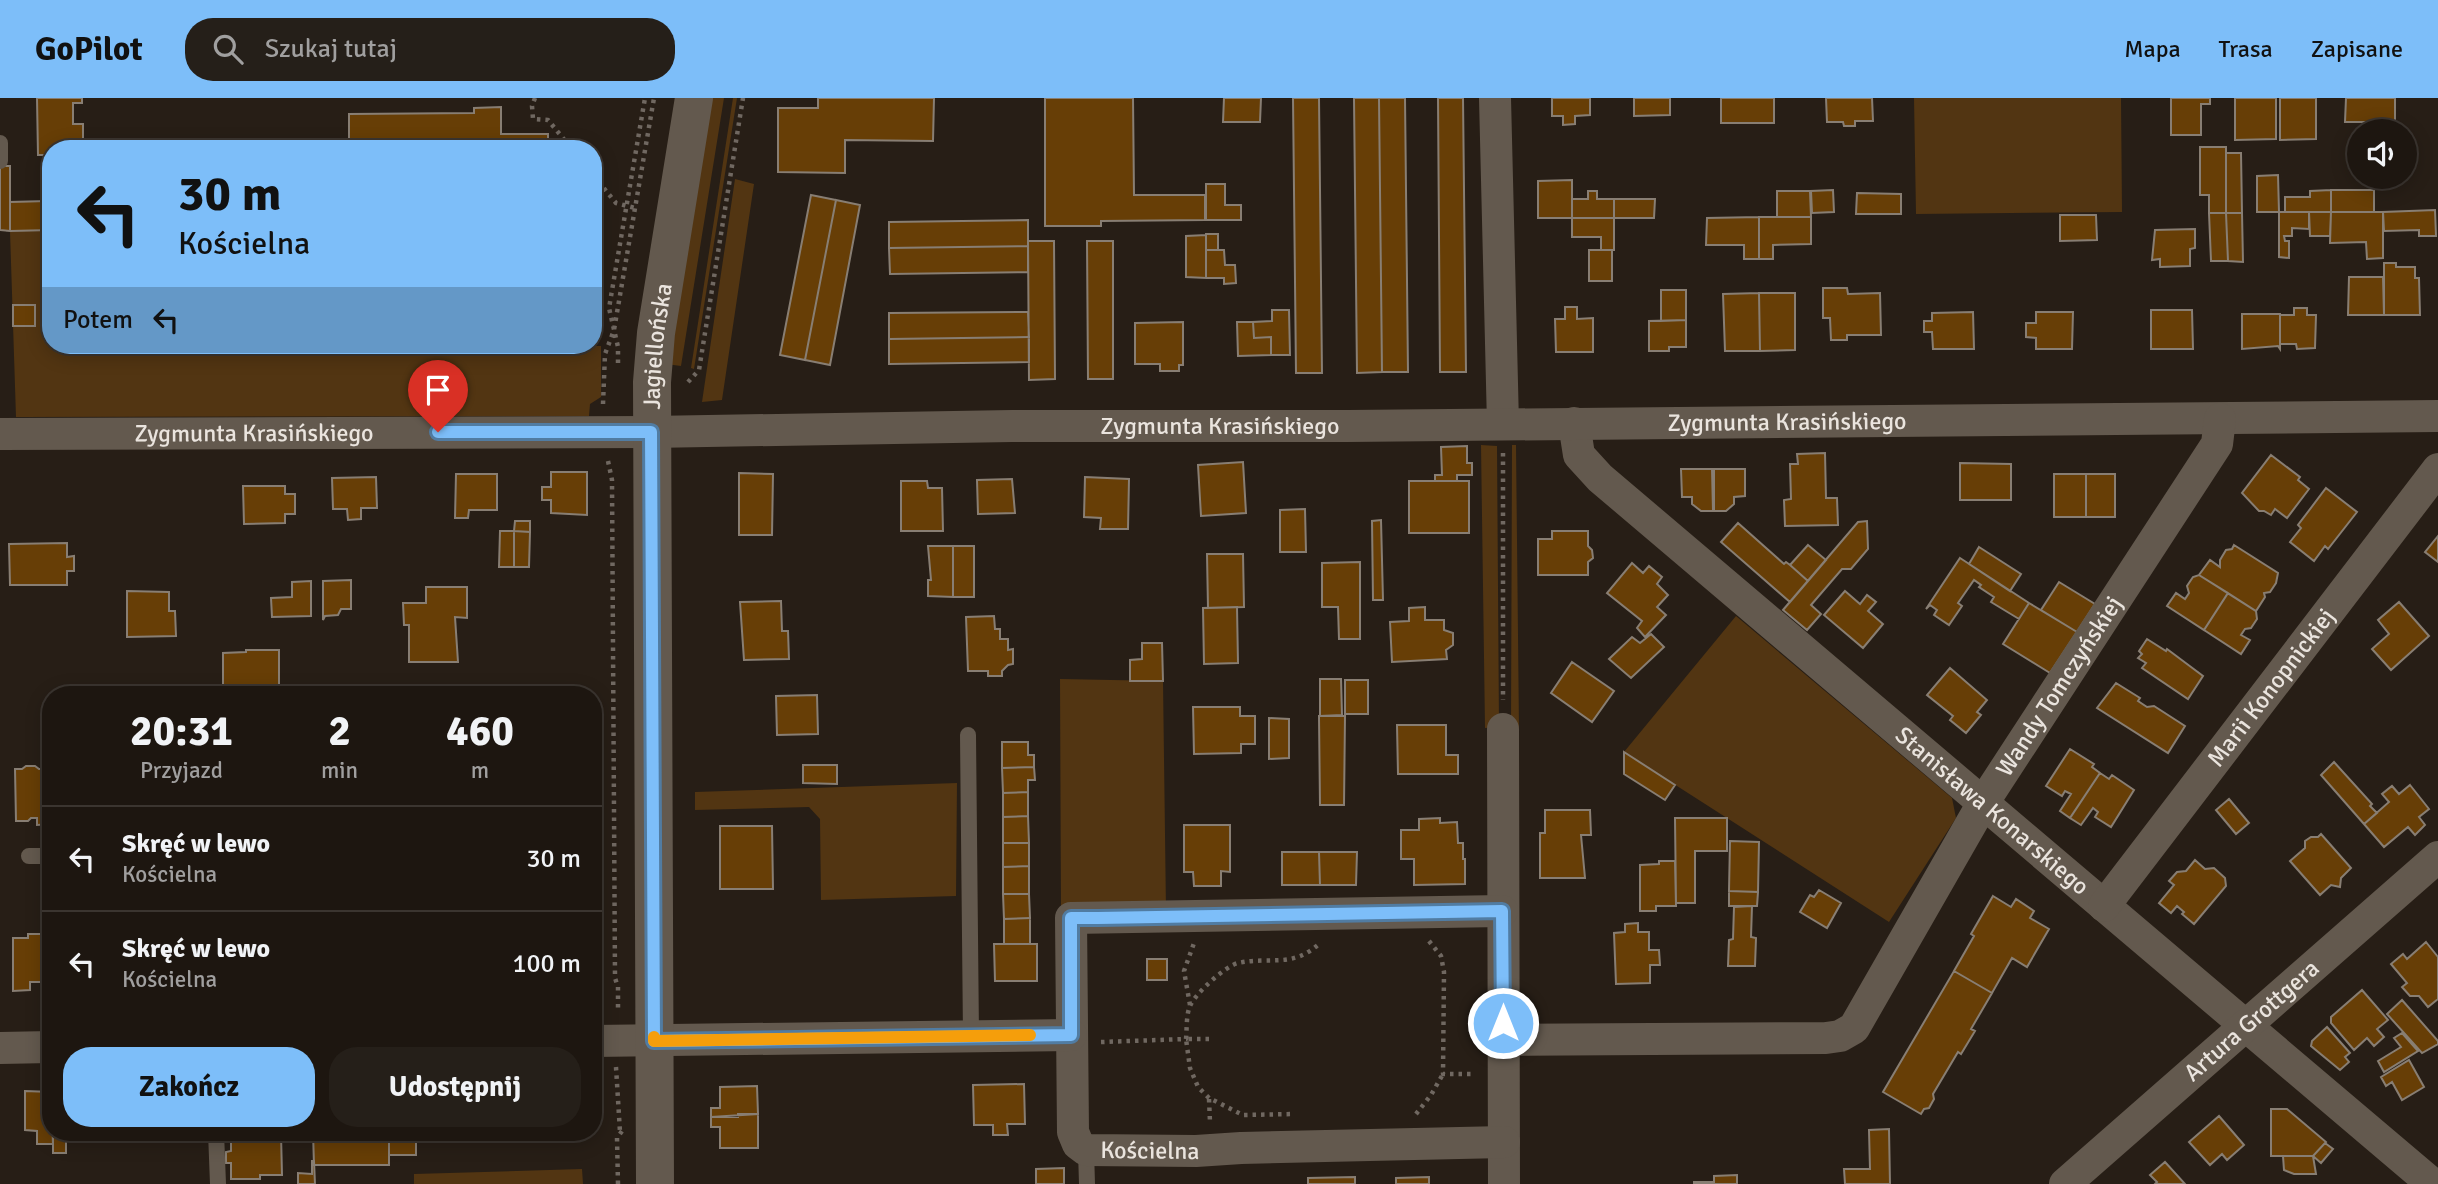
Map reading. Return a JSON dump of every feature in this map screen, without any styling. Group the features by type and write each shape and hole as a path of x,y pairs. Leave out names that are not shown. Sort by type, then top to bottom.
{"street":[{"name":"Jagiellońska","path":"655,1184 651,432 656,333 694,98"},
{"path":"1495,98 1503,433"},
{"name":"Zygmunta Krasińskiego","path":"0,434 651,432 1012,426 1503,433 1574,424 2438,416"},
{"name":"Wandy Tomczyńskiej","path":"1503,1040 1826,1038 1840,1036 1854,1028 1983,803 2217,444 2220,419"},
{"name":"Stanisława Konarskiego","path":"1574,424 1578,455 1600,478 2245,1026 2433,1182"},
{"name":"Marii Konopnickiej","path":"2104,906 2438,470"},
{"path":"1503,729 1504,1184"},
{"name":"Artura Grottgera","path":"2065,1184 2438,856"},
{"name":"Kościelna","path":"1502,911 1071,918 1071,1039 1073,1132 1078,1144 1086,1150 1196,1151 1504,1142"},
{"path":"602,1041 971,1036 1071,1039"},
{"path":"0,1048 42,1047"}],"lane":[{"path":"0,143 0,160"},
{"path":"968,736 971,1036"},
{"path":"29,856 42,856"},
{"path":"216,1141 218,1184"},
{"path":"1086,1150 1087,1184"}],"path":[{"path":"535,98 532,106 533,119 548,120 565,140"},
{"path":"603,416 605,354 614,330 654,98"},
{"path":"688,383 699,370 743,98"},
{"path":"602,186 616,203 635,208"},
{"path":"1503,433 1503,695"},
{"path":"604,454 609,463 612,480 615,965 618,1014"},
{"path":"1203,915 1184,971 1190,1006 1186,1039 1190,1068 1198,1087 1209,1098 1243,1115 1295,1114 1302,1118"},
{"path":"1190,1006 1213,980 1236,963 1286,961 1310,952 1327,937"},
{"path":"1410,1120 1431,1095 1443,1074 1444,972 1441,956 1427,939"},
{"path":"1071,1039 1209,1039"},
{"path":"1443,1074 1503,1074"}],"shaded area":[{"path":"710,98 724,98 681,366 666,364"},
{"path":"733,98 737,98 694,369 691,368"},
{"path":"1914,98 2121,98 2122,212 1916,214"},
{"path":"735,179 754,184 722,400 702,402"},
{"path":"42,230 42,354 601,354 601,397 590,404 589,416 16,417 10,231"},
{"path":"1481,445 1497,446 1499,727 1485,728"},
{"path":"1512,445 1516,445 1519,729 1511,729"},
{"path":"1736,616 1952,798 1956,818 1889,922 1624,752"},
{"path":"1060,679 1163,681 1166,910 1061,912"},
{"path":"957,783 956,896 821,900 820,819 809,807 695,810 695,792"},
{"path":"582,1169 583,1184 414,1184 414,1174"}],"building":[{"path":"37,98 82,98 82,103 73,103 73,124 83,124 83,140 42,140 42,155 38,155"},
{"path":"818,98 934,98 933,141 845,140 845,173 778,172 778,108 818,108"},
{"path":"1045,98 1133,98 1134,195 1205,195 1205,220 1101,221 1101,226 1045,226"},
{"path":"1224,98 1261,98 1260,122 1223,122"},
{"path":"1293,98 1319,98 1322,373 1296,373"},
{"path":"1354,98 1379,98 1382,372 1357,373"},
{"path":"1379,98 1405,98 1408,372 1382,372"},
{"path":"1438,98 1463,98 1466,372 1440,372"},
{"path":"1552,98 1590,98 1590,115 1575,116 1575,124 1563,125 1563,116 1552,116"},
{"path":"1634,98 1670,98 1670,115 1634,116"},
{"path":"1721,98 1774,98 1774,123 1721,123"},
{"path":"1826,98 1872,98 1873,121 1855,121 1855,126 1844,126 1843,122 1827,122"},
{"path":"2171,98 2210,98 2210,104 2201,104 2201,135 2171,135"},
{"path":"2235,98 2276,98 2276,139 2235,140"},
{"path":"2280,98 2316,98 2316,139 2280,140"},
{"path":"2346,98 2395,98 2395,119 2347,119 2345,122"},
{"path":"501,107 501,134 548,134 548,140 349,140 349,114 474,113 474,108"},
{"path":"2200,147 2226,147 2226,213 2209,213 2209,195 2200,195"},
{"path":"2226,153 2241,153 2242,213 2226,213"},
{"path":"0,166 10,166 10,231 0,230"},
{"path":"2278,175 2279,212 2257,212 2257,176"},
{"path":"1572,180 1572,218 1538,218 1538,181"},
{"path":"1206,184 1225,184 1225,205 1241,205 1241,220 1206,220"},
{"path":"1833,190 1834,212 1812,213 1811,191"},
{"path":"2331,190 2331,212 2285,212 2285,197 2310,197 2310,191"},
{"path":"2331,190 2374,190 2374,212 2331,212"},
{"path":"1588,191 1597,191 1597,199 1614,199 1614,218 1572,218 1572,199 1588,199"},
{"path":"1777,191 1810,191 1811,217 1777,217"},
{"path":"1857,193 1901,194 1901,214 1856,214"},
{"path":"811,195 836,200 805,360 780,355"},
{"path":"1614,199 1655,199 1654,218 1614,218"},
{"path":"836,200 860,205 830,365 805,360"},
{"path":"42,201 42,230 10,231 10,202"},
{"path":"2435,210 2436,236 2419,236 2419,230 2384,231 2383,212"},
{"path":"2279,212 2309,212 2309,229 2292,228 2292,236 2284,236 2285,241 2289,241 2289,258 2279,257"},
{"path":"2309,212 2331,212 2330,236 2310,236"},
{"path":"2331,212 2383,212 2383,258 2367,259 2366,242 2330,243"},
{"path":"2209,213 2226,213 2228,261 2211,261"},
{"path":"2226,213 2242,213 2243,262 2228,261"},
{"path":"2060,215 2096,215 2097,240 2060,241"},
{"path":"1759,217 1759,259 1744,259 1744,245 1706,245 1707,218"},
{"path":"1759,217 1811,217 1811,244 1773,245 1773,259 1759,259"},
{"path":"1572,218 1614,218 1614,250 1601,250 1601,237 1572,237"},
{"path":"1028,220 1028,246 889,248 889,222"},
{"path":"2195,229 2195,248 2190,249 2190,266 2160,267 2160,259 2152,260 2155,230"},
{"path":"1206,234 1218,234 1218,250 1206,250"},
{"path":"1206,235 1206,278 1186,277 1186,236"},
{"path":"1028,241 1054,241 1055,379 1029,380"},
{"path":"1087,241 1113,241 1113,379 1088,379"},
{"path":"1028,246 1028,272 890,274 889,248"},
{"path":"1206,250 1224,250 1225,265 1235,265 1236,283 1224,284 1224,278 1206,278"},
{"path":"1589,250 1612,250 1612,281 1589,281"},
{"path":"2384,263 2396,263 2396,267 2415,267 2415,278 2419,278 2420,315 2384,315"},
{"path":"2349,277 2383,277 2384,315 2348,315"},
{"path":"1823,288 1847,288 1848,294 1880,293 1881,335 1847,335 1847,340 1831,340 1830,318 1823,318"},
{"path":"1661,290 1686,290 1686,320 1661,321"},
{"path":"1759,293 1760,351 1725,351 1723,294"},
{"path":"1759,293 1795,293 1795,350 1760,351"},
{"path":"13,305 35,305 35,326 13,326"},
{"path":"1565,307 1577,307 1577,319 1593,318 1593,352 1556,352 1555,319 1565,319"},
{"path":"2294,308 2307,308 2307,315 2316,315 2315,348 2297,349 2296,344 2280,344 2280,315 2294,315"},
{"path":"1272,310 1289,310 1290,355 1271,355 1271,337 1254,338 1253,322 1272,321"},
{"path":"2151,310 2192,310 2193,349 2151,349"},
{"path":"1028,312 1029,337 889,339 889,313"},
{"path":"1973,312 1974,349 1933,349 1932,332 1924,332 1924,321 1932,321 1932,313"},
{"path":"2036,312 2073,312 2072,349 2036,349 2036,338 2026,337 2026,323 2036,323"},
{"path":"2242,314 2280,314 2280,349 2278,346 2242,349"},
{"path":"1686,320 1686,347 1669,347 1669,351 1649,351 1649,321"},
{"path":"1183,322 1183,365 1179,365 1179,371 1160,371 1160,364 1135,364 1135,323"},
{"path":"1237,322 1253,322 1254,338 1271,337 1271,355 1238,356"},
{"path":"1029,337 1029,362 889,364 889,339"},
{"path":"1467,446 1467,463 1472,463 1472,475 1457,475 1457,481 1435,481 1435,475 1442,475 1441,447"},
{"path":"1825,453 1826,498 1837,498 1838,525 1785,526 1784,500 1791,499 1790,464 1798,464 1797,454"},
{"path":"2271,455 2300,477 2298,480 2309,489 2287,518 2275,509 2271,515 2259,511 2242,493"},
{"path":"1243,462 1246,513 1201,516 1198,465"},
{"path":"1960,463 2011,464 2011,500 1960,500"},
{"path":"1681,469 1712,469 1713,511 1701,511 1692,504 1692,497 1682,497"},
{"path":"1714,469 1745,469 1745,496 1734,497 1734,504 1726,511 1714,511"},
{"path":"551,472 587,472 587,515 551,513 551,500 542,500 542,487 551,487"},
{"path":"739,473 773,474 772,535 739,535"},
{"path":"456,474 497,474 497,510 469,510 468,518 455,518"},
{"path":"2054,474 2086,474 2086,517 2054,517"},
{"path":"2086,474 2115,474 2115,517 2086,517"},
{"path":"376,477 377,508 361,508 361,519 348,520 347,509 333,509 332,478"},
{"path":"1085,477 1129,479 1128,529 1100,529 1101,518 1084,517"},
{"path":"1012,479 1015,513 978,514 977,480"},
{"path":"901,481 927,481 928,488 942,488 943,531 901,531"},
{"path":"1409,481 1469,481 1469,533 1409,533"},
{"path":"243,486 285,486 285,494 295,494 295,514 285,514 285,523 244,524"},
{"path":"2326,488 2357,512 2328,549 2325,546 2314,561 2290,542 2301,528 2298,525"},
{"path":"1305,509 1306,552 1280,552 1280,510"},
{"path":"1381,520 1383,600 1373,600 1372,521"},
{"path":"515,521 530,521 530,532 514,531"},
{"path":"1867,521 1868,549 1851,569 1842,569 1811,605 1821,614 1807,630 1783,610 1858,522"},
{"path":"1738,523 1784,564 1786,562 1808,581 1790,602 1721,542"},
{"path":"500,531 514,531 514,567 499,567"},
{"path":"514,531 530,532 529,567 514,567"},
{"path":"1552,531 1588,531 1588,546 1592,550 1593,558 1588,562 1588,575 1538,575 1538,539 1552,539"},
{"path":"2438,536 2438,562 2425,552"},
{"path":"67,543 67,557 74,556 74,571 67,571 67,585 10,585 9,544"},
{"path":"1808,545 1826,560 1808,581 1790,565"},
{"path":"2234,545 2278,573 2276,583 2270,592 2264,593 2265,597 2256,611 2199,575 2210,560 2220,567 2220,560 2226,550 2232,549"},
{"path":"928,546 953,546 953,597 928,596 928,580 931,580"},
{"path":"953,546 974,546 974,597 953,597"},
{"path":"1979,547 2021,574 2010,591 1969,564"},
{"path":"1207,554 1243,554 1244,607 1208,608"},
{"path":"1960,558 2029,603 2019,619 1991,602 1994,597 1974,580 1958,603 1962,606 1949,625 1934,615 1937,610 1930,605 1926,609"},
{"path":"1360,562 1360,639 1339,639 1338,607 1322,607 1322,563"},
{"path":"1632,563 1643,573 1649,566 1662,577 1657,584 1668,595 1657,607 1666,615 1645,637 1637,628 1642,621 1607,593"},
{"path":"2199,575 2228,593 2204,630 2167,606 2176,593 2185,599 2189,593 2187,586 2193,577"},
{"path":"351,580 351,609 341,609 338,615 325,616 323,620 323,581"},
{"path":"311,581 311,616 272,617 271,598 292,597 292,582"},
{"path":"2059,582 2095,604 2077,632 2041,610"},
{"path":"426,587 467,587 467,618 455,617 458,662 409,662 409,625 404,625 403,603 426,603"},
{"path":"127,591 169,592 169,611 175,611 176,636 127,637"},
{"path":"1845,591 1860,604 1867,595 1876,602 1868,611 1883,624 1863,648 1824,615"},
{"path":"2228,593 2256,611 2257,619 2251,628 2245,629 2241,635 2250,640 2241,654 2204,630"},
{"path":"781,601 782,631 788,631 789,659 744,660 740,602"},
{"path":"2399,602 2429,636 2391,670 2372,649 2389,634 2378,620"},
{"path":"2029,603 2077,632 2050,673 2003,644"},
{"path":"1237,607 1238,663 1204,664 1203,608"},
{"path":"1425,607 1425,620 1444,620 1444,630 1453,633 1453,645 1446,650 1447,659 1392,662 1390,622 1409,621 1409,608"},
{"path":"994,616 995,629 1000,629 1000,639 1008,639 1008,650 1013,649 1013,664 1002,671 1002,676 988,676 988,671 968,671 966,617"},
{"path":"1651,634 1664,647 1631,678 1609,659 1632,637 1640,643"},
{"path":"2147,639 2166,651 2167,649 2203,676 2188,699 2142,668 2146,663 2138,658 2142,654 2139,651"},
{"path":"1142,643 1162,643 1163,681 1130,681 1130,660 1142,659"},
{"path":"279,650 279,686 223,686 223,653"},
{"path":"1572,662 1614,691 1592,722 1551,693"},
{"path":"1950,668 1987,700 1977,712 1981,715 1966,733 1950,720 1953,716 1927,695"},
{"path":"1320,679 1341,679 1342,715 1320,716"},
{"path":"1345,680 1368,680 1368,714 1345,714"},
{"path":"2116,683 2140,698 2138,701 2147,707 2154,706 2185,726 2168,753 2097,708"},
{"path":"817,695 818,734 777,735 776,696"},
{"path":"1193,707 1240,707 1240,716 1255,716 1255,744 1241,744 1241,753 1194,754"},
{"path":"1319,716 1345,716 1344,805 1320,805"},
{"path":"1269,718 1289,719 1289,758 1269,759"},
{"path":"1397,725 1446,725 1446,755 1458,755 1458,774 1398,774"},
{"path":"1002,742 1028,742 1028,755 1034,755 1034,767 1002,768"},
{"path":"2070,749 2094,764 2092,767 2100,773 2070,818 2060,811 2071,794 2065,791 2062,796 2046,786"},
{"path":"1624,752 1675,785 1665,800 1624,774"},
{"path":"2334,762 2377,813 2364,824 2321,775"},
{"path":"803,765 837,765 837,784 803,783"},
{"path":"35,766 42,769 42,825 37,825 37,818 16,821 15,769"},
{"path":"1034,767 1035,780 1028,780 1028,792 1003,793 1002,768"},
{"path":"2100,773 2109,779 2112,775 2134,790 2111,827 2095,817 2098,812 2093,808 2081,825 2070,818"},
{"path":"2410,785 2429,809 2419,817 2425,825 2415,835 2408,827 2384,847 2364,824 2389,802 2382,794 2392,786 2399,794"},
{"path":"1028,792 1028,816 1003,817 1003,793"},
{"path":"2229,799 2249,823 2236,834 2216,810"},
{"path":"1545,810 1590,810 1591,835 1581,835 1585,878 1540,878 1540,833 1545,833"},
{"path":"1028,816 1029,843 1003,843 1003,817"},
{"path":"1440,818 1440,823 1457,822 1458,843 1463,843 1465,884 1414,885 1414,859 1401,859 1401,830 1419,830 1419,819"},
{"path":"1675,818 1727,818 1727,851 1695,851 1695,903 1676,903"},
{"path":"1184,825 1230,825 1230,872 1221,871 1221,886 1194,886 1193,872 1184,872"},
{"path":"720,826 772,826 773,889 720,889"},
{"path":"2321,834 2351,868 2341,878 2340,887 2331,885 2320,895 2290,861 2305,848 2305,841"},
{"path":"1730,841 1759,842 1758,892 1729,891"},
{"path":"1003,843 1029,843 1029,866 1003,867"},
{"path":"1282,852 1319,852 1320,885 1282,885"},
{"path":"1319,852 1357,852 1356,885 1320,885"},
{"path":"2195,860 2205,869 2214,868 2225,878 2226,886 2194,924 2177,906 2171,913 2159,903 2174,885 2169,881 2177,872 2186,871"},
{"path":"1659,861 1675,861 1676,906 1656,906 1656,911 1640,911 1640,865 1659,864"},
{"path":"1029,866 1029,894 1003,894 1003,867"},
{"path":"1819,890 1841,903 1827,928 1800,912 1810,895 1814,897"},
{"path":"1729,891 1758,892 1757,906 1729,906"},
{"path":"1003,894 1029,894 1030,918 1004,919"},
{"path":"1993,896 2011,907 2016,899 2034,911 2030,918 2049,929 2027,967 2012,958 1992,993 1954,971"},
{"path":"1752,906 1751,937 1756,938 1755,966 1728,966 1729,940 1733,939 1734,907"},
{"path":"1030,918 1030,944 1004,944 1004,919"},
{"path":"1638,923 1638,932 1649,932 1649,950 1659,950 1660,965 1650,965 1650,983 1616,984 1614,933 1625,932 1625,924"},
{"path":"28,934 42,934 42,982 30,982 30,990 13,991 13,938 28,938"},
{"path":"2426,942 2438,957 2438,999 2428,1007 2419,996 2410,996 2402,987 2407,983 2391,964 2403,954 2407,959"},
{"path":"994,944 1037,944 1037,981 995,981"},
{"path":"1147,959 1167,959 1167,980 1147,980"},
{"path":"1954,971 1992,993 1971,1029 1975,1031 1961,1054 1958,1052 1933,1094 1934,1099 1929,1108 1924,1109 1921,1114 1883,1092"},
{"path":"2362,990 2388,1020 2377,1029 2384,1037 2374,1046 2367,1038 2354,1050 2331,1023 2331,1017"},
{"path":"2402,1000 2438,1044 2422,1053 2387,1014"},
{"path":"2327,1027 2350,1053 2345,1057 2349,1062 2340,1070 2311,1046 2312,1041"},
{"path":"2402,1033 2418,1051 2384,1072 2378,1061 2401,1047 2394,1038"},
{"path":"2409,1060 2424,1087 2402,1100 2392,1082 2386,1086 2381,1077"},
{"path":"1024,1084 1025,1124 1007,1124 1008,1135 993,1135 993,1125 974,1125 973,1085"},
{"path":"757,1086 758,1114 711,1117 711,1108 720,1108 720,1087"},
{"path":"25,1091 42,1092 42,1141 53,1141 53,1144 37,1144 37,1131 25,1130"},
{"path":"2271,1109 2287,1109 2326,1142 2313,1156 2271,1156"},
{"path":"738,1114 758,1114 758,1148 720,1148 720,1127 711,1127 711,1117 738,1117"},
{"path":"2219,1116 2244,1145 2227,1160 2222,1154 2210,1165 2189,1142"},
{"path":"1889,1129 1890,1184 1845,1184 1844,1169 1870,1169 1869,1130"},
{"path":"53,1141 66,1141 66,1153 53,1153"},
{"path":"231,1141 281,1141 282,1175 260,1175 260,1179 231,1179 231,1163 226,1163 226,1152 231,1151"},
{"path":"313,1141 389,1141 389,1165 314,1165"},
{"path":"389,1141 416,1141 416,1155 389,1155"},
{"path":"2325,1143 2333,1149 2321,1163 2313,1156"},
{"path":"2283,1156 2313,1156 2316,1174 2294,1174 2284,1170"},
{"path":"312,1161 315,1184 298,1184 298,1173 312,1174"},
{"path":"2165,1162 2185,1184 2155,1184 2157,1182 2150,1175"},
{"path":"1064,1168 1064,1184 1036,1184 1036,1169"},
{"path":"1737,1175 1737,1184 1694,1184 1714,1182 1714,1176"},
{"path":"1355,1177 1355,1184 1308,1184 1308,1178"},
{"path":"1429,1177 1429,1184 1396,1184 1396,1178"}],"slow traffic":[{"path":"654,1037 654,1041 1030,1035"}],"route":[{"path":"438,432 651,432 654,1041 1071,1035 1071,918 1502,911 1503,1023"}]}
